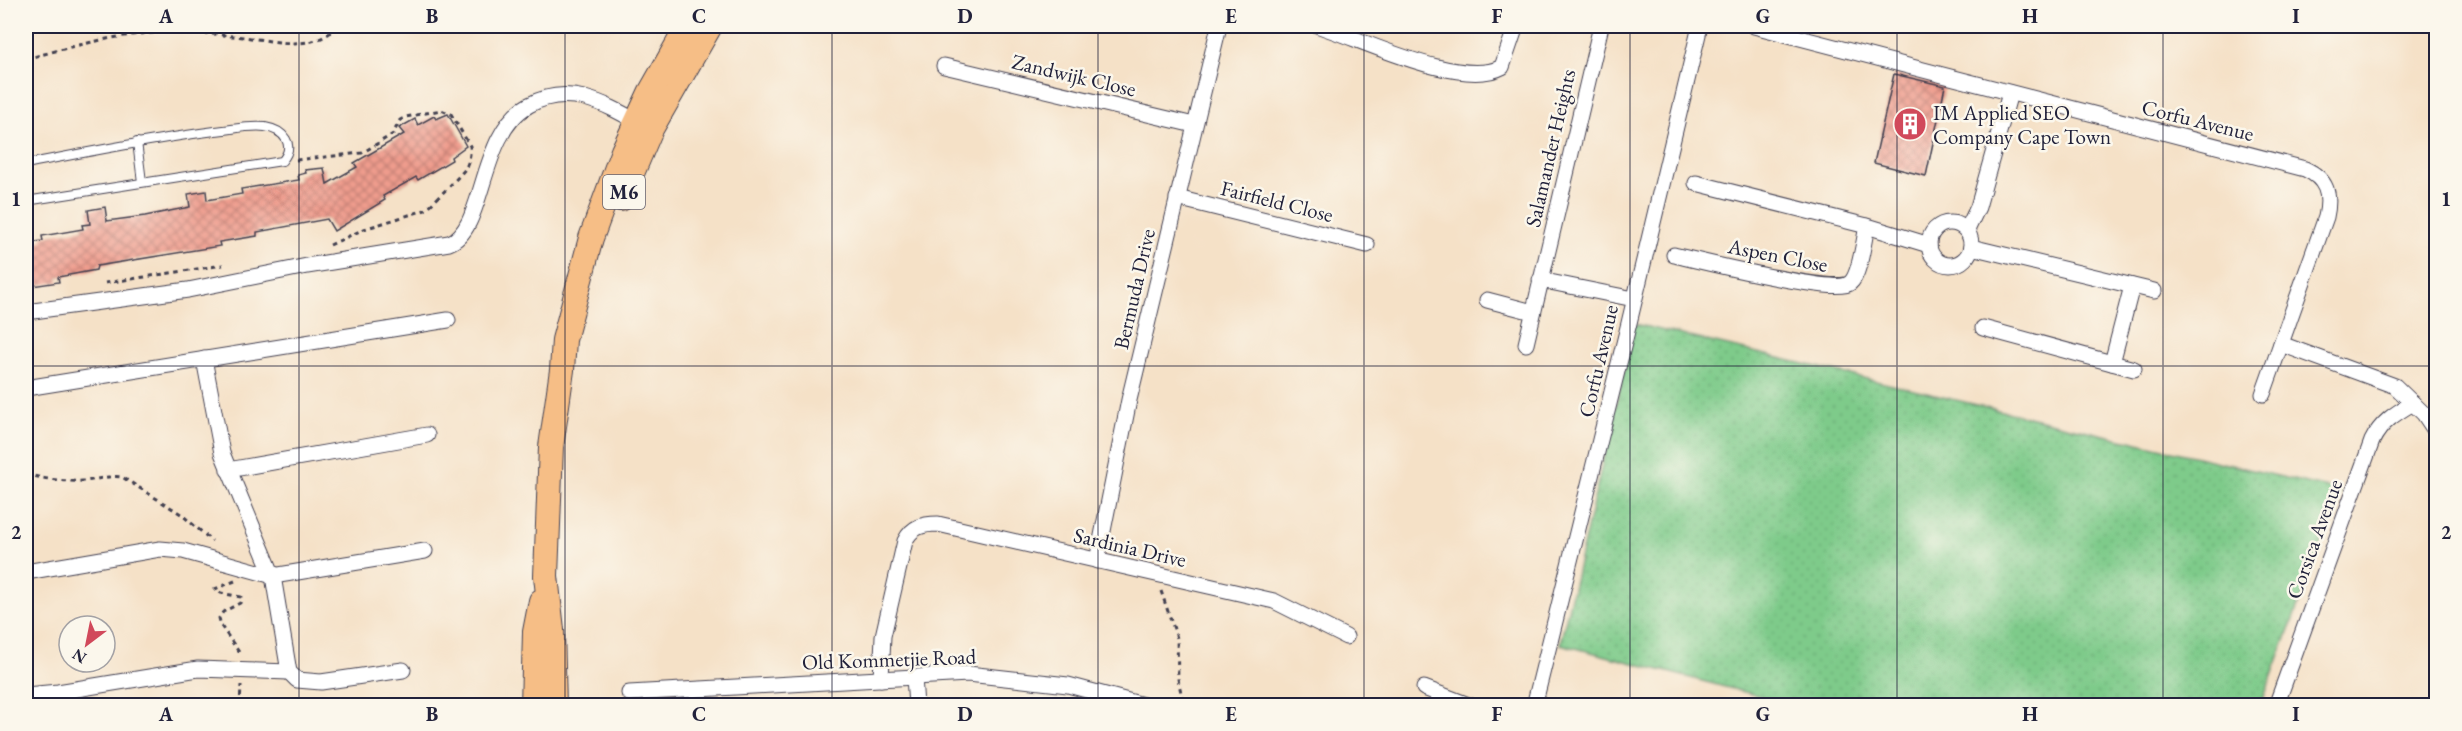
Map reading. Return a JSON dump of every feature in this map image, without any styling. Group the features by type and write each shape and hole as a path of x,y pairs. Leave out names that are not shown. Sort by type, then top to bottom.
{"main road":[{"name":"M6","path":"554,705 552,630 546,576 551,447 562,370 644,125 670,55 688,26"},
{"name":"M6","path":"644,125 710,26"},
{"name":"M6","path":"533,705 535,632 546,576"}],"street":[{"path":"1319,26 1372,47 1462,71 1485,71 1502,67 1515,26"},
{"name":"Salamander Heights","path":"1526,344 1600,26"},
{"name":"Corfu Avenue","path":"1534,705 1700,26"},
{"name":"Corfu Avenue","path":"1754,26 1910,64 2010,93 2305,169 2319,177 2328,192 2326,217 2263,394"},
{"name":"Bermuda Drive","path":"1097,561 1129,400 1218,27"},
{"name":"Zandwijk Close","path":"944,66 1194,124"},
{"path":"1967,230 1978,207 2010,93"},
{"path":"26,312 188,290 308,266 449,243 464,232 472,216 490,155 499,136 508,123 525,107 541,99 554,96 580,95 599,101 644,125"},
{"path":"1696,183 1867,226 1929,245"},
{"name":"Fairfield Close","path":"1177,198 1367,245"},
{"path":"1951,222 1967,230 1971,238 1971,247 1963,261 1947,265 1933,256 1929,245 1930,237 1935,229 1951,222"},
{"name":"Aspen Close","path":"1674,255 1814,285 1840,287 1848,285 1856,275 1867,226"},
{"path":"1971,247 2154,291"},
{"path":"1540,280 1634,299"},
{"path":"2112,363 2132,286"},
{"path":"1487,300 1533,312"},
{"path":"26,388 448,320"},
{"path":"1983,328 2134,369"},
{"path":"2281,344 2387,383 2403,393 2431,422 2436,432"},
{"path":"204,359 214,419 228,470 273,576 289,672 297,680 321,682 403,670"},
{"name":"Corsica Avenue","path":"2276,705 2372,441 2380,426 2413,403"},
{"path":"228,470 428,435"},
{"name":"Sardinia Drive","path":"881,679 883,636 905,541 912,530 920,525 938,524 1274,601 1346,638"},
{"path":"26,572 160,549 183,551 273,576 425,551"},
{"path":"26,696 198,669 289,672"},
{"name":"Old Kommetjie Road","path":"629,693 968,674 1068,685 1147,705"},
{"path":"914,677 916,705"},
{"path":"1424,688 1472,705"}],"lane":[{"path":"670,55 678,26"},
{"path":"26,164 167,137 264,127 280,132 289,144 289,153 282,161 26,201"},
{"path":"137,142 142,182"}],"path":[{"path":"26,59 83,45 151,33 195,33 300,43 323,39 331,32 330,26"},
{"path":"282,161 362,153 393,134 400,120 441,110 451,114 470,146 465,170 445,188 433,204 424,210 364,229 324,247"},
{"path":"95,285 234,263"},
{"path":"1154,574 1177,638 1178,679 1184,705"}],"green space":[{"path":"1635,324 2341,491 2261,705 1794,705 1560,644"}],"building":[{"name":"IM Applied SEO Company Cape Town","path":"1894,74 1945,86 1926,176 1874,163"},
{"path":"448,114 466,146 451,157 452,160 418,180 416,177 383,196 385,200 334,231 327,219 257,232 257,236 219,242 220,246 97,266 96,270 58,277 59,282 26,287 26,243 43,241 42,236 83,229 82,225 90,224 88,210 105,207 107,221 145,216 190,207 188,194 206,191 207,200 242,194 241,189 299,180 298,175 306,173 305,170 324,168 327,184 357,167 354,163 404,134 399,128 415,119 418,125 434,116 436,119"}],"place":[{"name":"IM Applied SEO Company Cape Town","path":"1910,124"}]}
